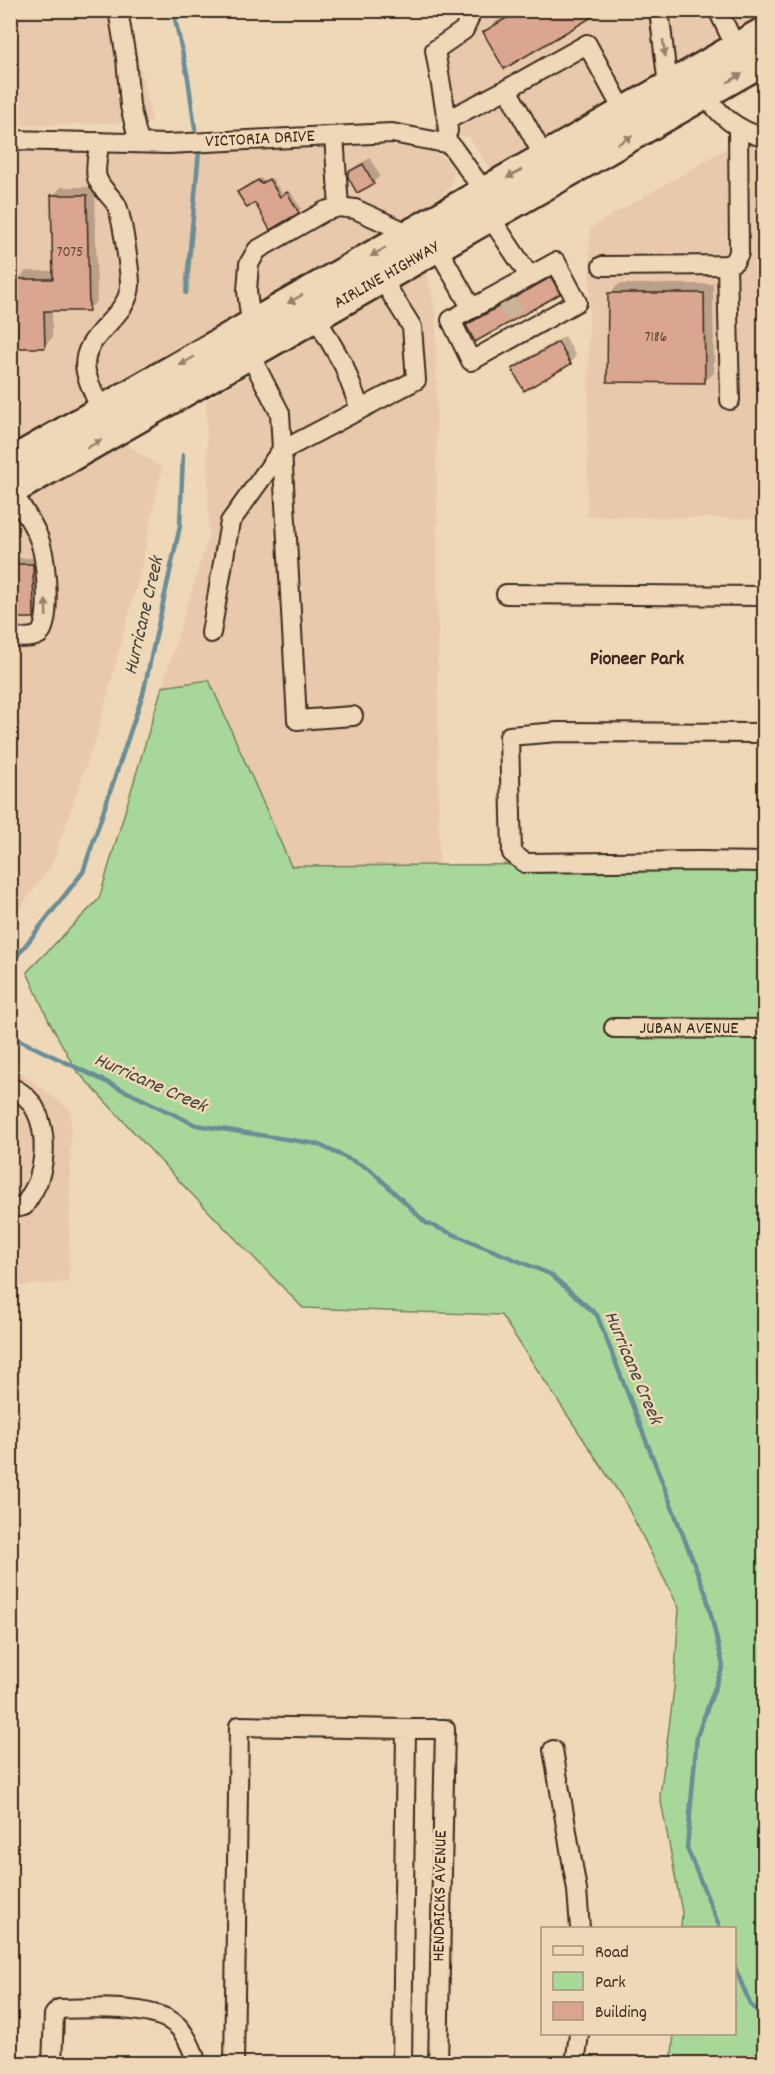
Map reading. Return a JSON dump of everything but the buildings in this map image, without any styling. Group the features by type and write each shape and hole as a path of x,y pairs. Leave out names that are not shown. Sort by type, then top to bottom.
{"highway":[{"name":"AIRLINE HIGHWAY","path":"10,462 101,410 246,337 316,317 490,217 699,84 736,48 765,31"},
{"name":"AIRLINE HIGHWAY","path":"11,491 246,337 410,234 484,191 669,86 699,84 765,61"},
{"path":"484,191 490,217"}],"street":[{"path":"118,10 126,58 130,106 139,143"},
{"path":"659,10 669,86"},
{"path":"718,10 736,48"},
{"path":"472,13 464,30 435,50 450,144 484,191"},
{"path":"447,120 587,44 624,112"},
{"path":"699,84 726,120 752,134 765,137"},
{"path":"507,88 544,157"},
{"path":"602,266 727,265 735,261 739,253 738,127"},
{"name":"VICTORIA DRIVE","path":"10,140 168,144 392,133 450,144"},
{"path":"334,136 339,207"},
{"path":"99,142 96,176 105,192 117,205 128,261 130,287 128,298 91,344 86,362 86,371 101,410"},
{"path":"353,716 297,720 280,413 246,337 249,264 257,250 325,211 339,207 355,209 410,234"},
{"path":"490,217 530,277"},
{"path":"437,247 472,309"},
{"path":"556,262 577,302 519,326 471,361 451,320 503,297 530,277 556,262"},
{"path":"727,265 730,400"},
{"path":"211,633 231,522 281,451 416,380 412,327 382,279"},
{"path":"316,317 344,366 360,410"},
{"path":"10,637 38,636 43,631 47,616 42,549 11,491"},
{"path":"506,594 765,596"},
{"path":"765,733 558,732 509,736 512,853 525,863 765,862"},
{"name":"JUBAN AVENUE","path":"614,1028 765,1029"},
{"path":"10,1087 23,1092 39,1116 44,1142 38,1181 24,1206 10,1209"},
{"path":"234,2064 239,1726 406,1729 402,2064"},
{"name":"HENDRICKS AVENUE","path":"406,1729 445,1729 438,2064"},
{"path":"552,1750 577,1890 580,1927"},
{"path":"52,2064 54,2014 58,2009 94,2008 153,2013 176,2023 195,2053 196,2064"},
{"path":"574,2064 579,2035"}],"shaded area":[{"path":"10,11 128,11 152,122 11,126"},
{"path":"492,11 764,11 764,13 490,169 469,137 440,134 430,48"},
{"path":"764,127 764,519 587,516 590,228"},
{"path":"379,145 431,151 446,159 453,167 454,175 451,186 439,198 11,444 10,150"},
{"path":"426,271 436,312 439,865 290,867 209,680 162,687 209,534 206,401"},
{"path":"124,443 162,468 140,572 97,735 51,867 11,919 11,508"},
{"path":"10,1065 71,1110 69,1282 11,1287"}],"green space":[{"path":"209,680 291,866 764,863 764,2063 671,2063 674,2035 736,2035 736,1927 681,1927 682,1912 660,1796 674,1689 679,1608 625,1502 501,1315 303,1308 183,1185 76,1070 49,1021 27,972 99,899 162,687"}],"waterway":[{"name":"Hurricane Creek","path":"173,10 188,78 195,129"},
{"name":"Hurricane Creek","path":"186,293 199,151"},
{"name":"Hurricane Creek","path":"10,965 83,872 143,694 180,526 183,455"},
{"name":"Hurricane Creek","path":"10,1027 15,1038 196,1125 317,1144 370,1169 426,1223 550,1274 597,1315 706,1594 723,1666 697,1736 687,1848 720,1927"},
{"name":"Hurricane Creek","path":"736,1970 750,2004 764,2018"}],"tunnel":[{"path":"505,300 516,319"}],"district":[{"name":"Pioneer Park","path":"637,660"}]}
